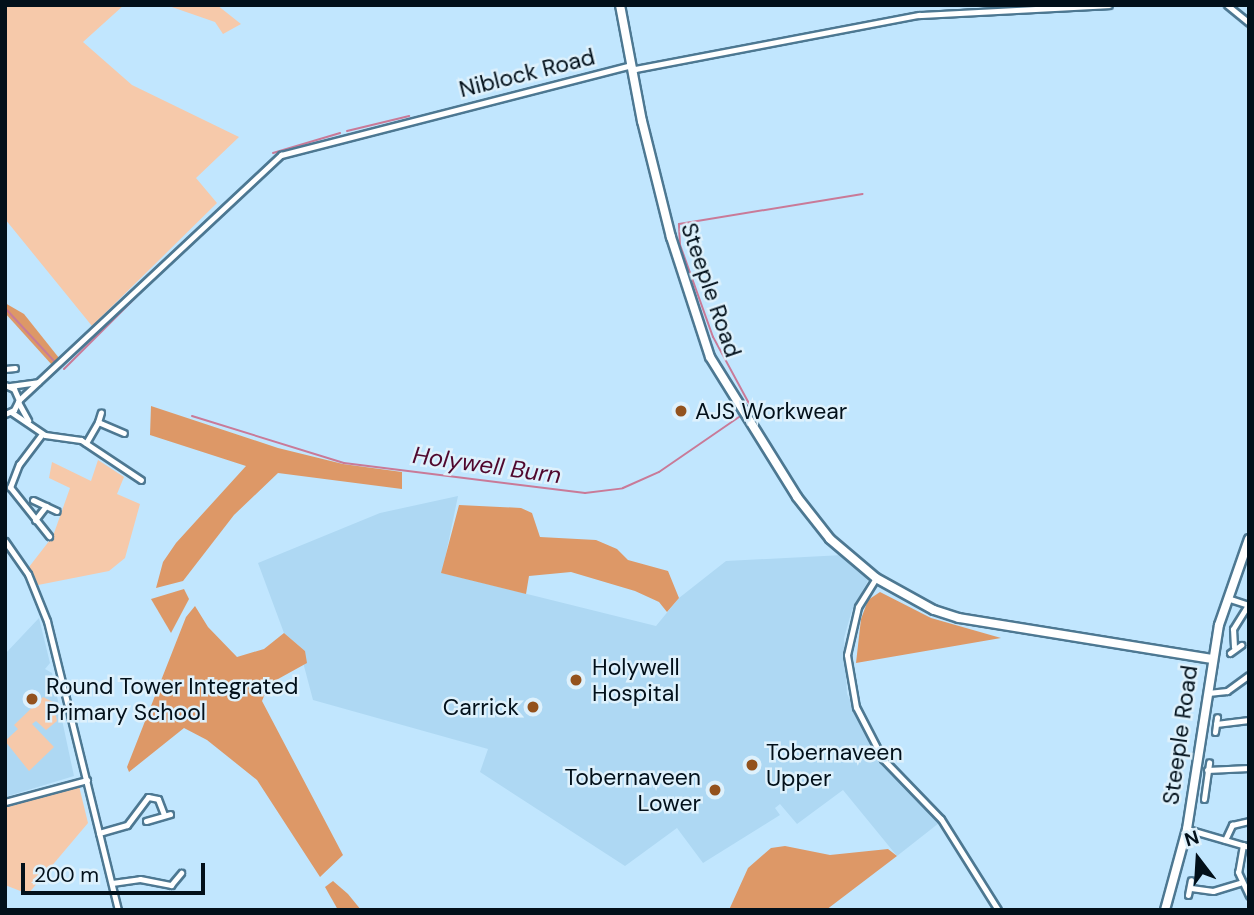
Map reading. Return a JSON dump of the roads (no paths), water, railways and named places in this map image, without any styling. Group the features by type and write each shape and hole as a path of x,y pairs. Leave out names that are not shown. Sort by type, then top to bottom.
{"street":[{"name":"Steeple Road","path":"620,5 652,162 692,305 710,357 742,413 812,519 876,578 934,610 960,618 1213,659 1186,829 1165,910"},
{"name":"Niblock Road","path":"7,414 281,155 631,67 919,15 1109,5"},
{"path":"1227,5 1249,23"},
{"path":"5,369 15,368"},
{"path":"41,381 7,386 27,420 42,434 86,443 135,473 141,480"},
{"path":"86,443 101,412"},
{"path":"7,414 27,420"},
{"path":"98,422 124,433"},
{"path":"42,434 10,484 14,497 49,536"},
{"path":"33,500 57,511"},
{"path":"35,520 46,506"},
{"path":"1213,659 1227,598 1249,539"},
{"path":"5,541 41,603 118,910"},
{"path":"876,578 858,607 847,655 856,707 883,759 941,819 998,910"},
{"path":"1227,598 1249,605 1233,629 1238,646 1230,653"},
{"path":"1208,693 1227,691 1249,675"},
{"path":"1214,732 1217,720 1249,720"},
{"path":"1204,799 1209,762"},
{"path":"1207,770 1249,768"},
{"path":"5,802 87,780"},
{"path":"99,832 127,825 150,796 159,800 167,814 146,821"},
{"path":"1225,839 1231,826 1249,821"},
{"path":"1186,829 1246,846 1240,883 1249,896"},
{"path":"112,883 139,878 170,885 181,873"},
{"path":"1188,895 1191,880"},
{"path":"1191,888 1213,891 1240,883"}],"waterway":[{"path":"347,131 409,116"},
{"path":"273,153 340,133"},
{"name":"Holywell Burn","path":"747,412 752,409 713,337 680,245 679,224 863,194"},
{"path":"64,369 187,246"},
{"name":"Holywell Burn","path":"5,308 54,361"},
{"name":"Holywell Burn","path":"192,416 344,463 585,493 623,488 659,472 742,415"}],"place":[{"name":"AJS Workwear","path":"681,411"},
{"name":"Holywell Hospital","path":"576,680"},
{"name":"Round Tower Integrated Primary School","path":"32,699"},
{"name":"Carrick","path":"533,707"},
{"name":"Tobernaveen Upper","path":"752,765"},
{"name":"Tobernaveen Lower","path":"715,790"}]}
